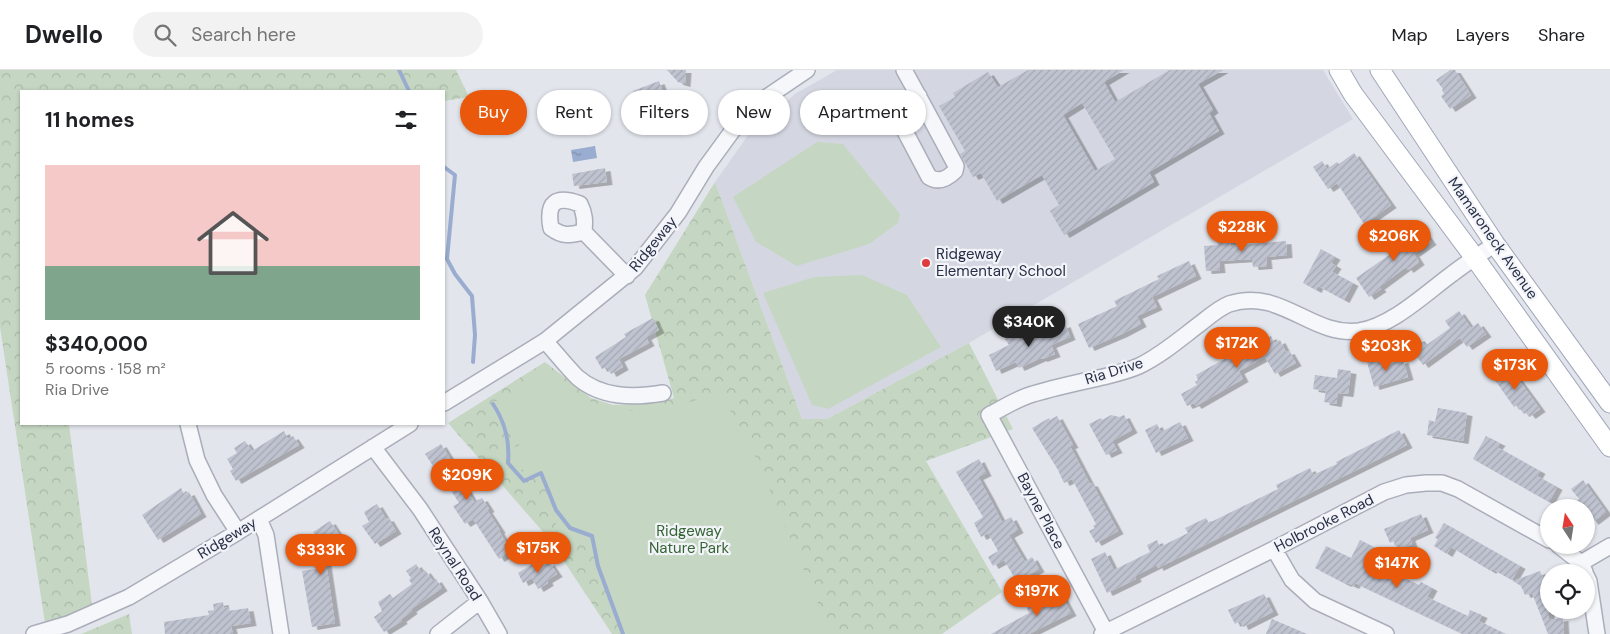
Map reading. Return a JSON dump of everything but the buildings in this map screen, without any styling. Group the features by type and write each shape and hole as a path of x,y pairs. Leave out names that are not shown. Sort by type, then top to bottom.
{"main road":[{"name":"Mamaroneck Avenue","path":"1339,70 1353,94 1475,258 1610,447"},
{"name":"Mamaroneck Avenue","path":"1380,70 1495,244 1610,403"}],"street":[{"name":"Ridgeway","path":"445,402 545,342 627,276 678,214 706,167 732,130 768,97 807,70"},
{"path":"904,70 916,90"},
{"path":"919,96 956,166 956,171 944,179 936,181 929,177 899,120 898,115 902,107 919,96"},
{"path":"584,232 627,276"},
{"name":"Ria Drive","path":"989,415 1032,394 1138,367 1158,356 1218,310 1229,304 1269,302 1285,307 1317,324 1334,329 1358,331 1381,325 1398,315 1495,244"},
{"path":"545,342 577,377 596,390 620,395 642,396 663,392"},
{"name":"Bayne Place","path":"989,415 1105,633"},
{"path":"188,425 198,460 214,495 238,532"},
{"name":"Ridgeway","path":"34,634 68,624 129,597 238,532 408,425"},
{"name":"Reynal Road","path":"373,447 420,509 480,601 499,634"},
{"name":"Holbrooke Road","path":"1105,633 1384,492 1406,485 1426,482 1458,489 1540,535"},
{"path":"258,519 266,534 281,634"},
{"path":"1590,564 1610,546"},
{"path":"1274,549 1292,580 1315,601 1386,634"},
{"path":"1567,554 1578,564"},
{"path":"438,634 480,601"},
{"path":"1595,619 1597,634"}],"shaded area":[{"name":"Ridgeway Elementary School","path":"837,70 1323,70 1353,119 969,343 827,419 802,419 715,182 748,135 790,135 790,98 800,91 800,135 926,135 926,90 802,90"}],"green space":[{"path":"0,70 456,70 466,90 460,90 460,98 445,101 445,90 20,90 20,425 69,425 93,613 46,630 0,327"},
{"path":"817,142 843,144 900,214 898,223 869,244 797,266 756,242 733,197"},
{"path":"715,182 802,419 827,419 969,343 1013,429 926,461 1002,592 942,634 612,634 550,540 448,423 545,362 591,398 613,405 658,403 674,398 645,295"},
{"path":"862,275 907,295 941,347 828,409 812,405 763,293 814,277"},
{"name":"Ridgeway Nature Park","path":"548,371 580,397 626,411 657,410 673,407 719,392 751,446 831,634 622,634 586,530 569,550 552,532 558,519 546,473 523,469 507,478 495,451 519,446 518,431 502,420 496,412 493,403"},
{"path":"129,614 132,634 81,634"}],"water":[{"path":"595,146 597,158 573,162 571,150"}],"waterway":[{"path":"399,70 409,90"},
{"path":"445,168 455,175 447,259 455,274 472,296 475,335 473,362"},
{"path":"493,404 506,432 508,463 524,481 541,473 556,510 570,528 592,536 598,566 623,634"}],"place":[{"name":"Ridgeway Elementary School","path":"926,263"}]}
